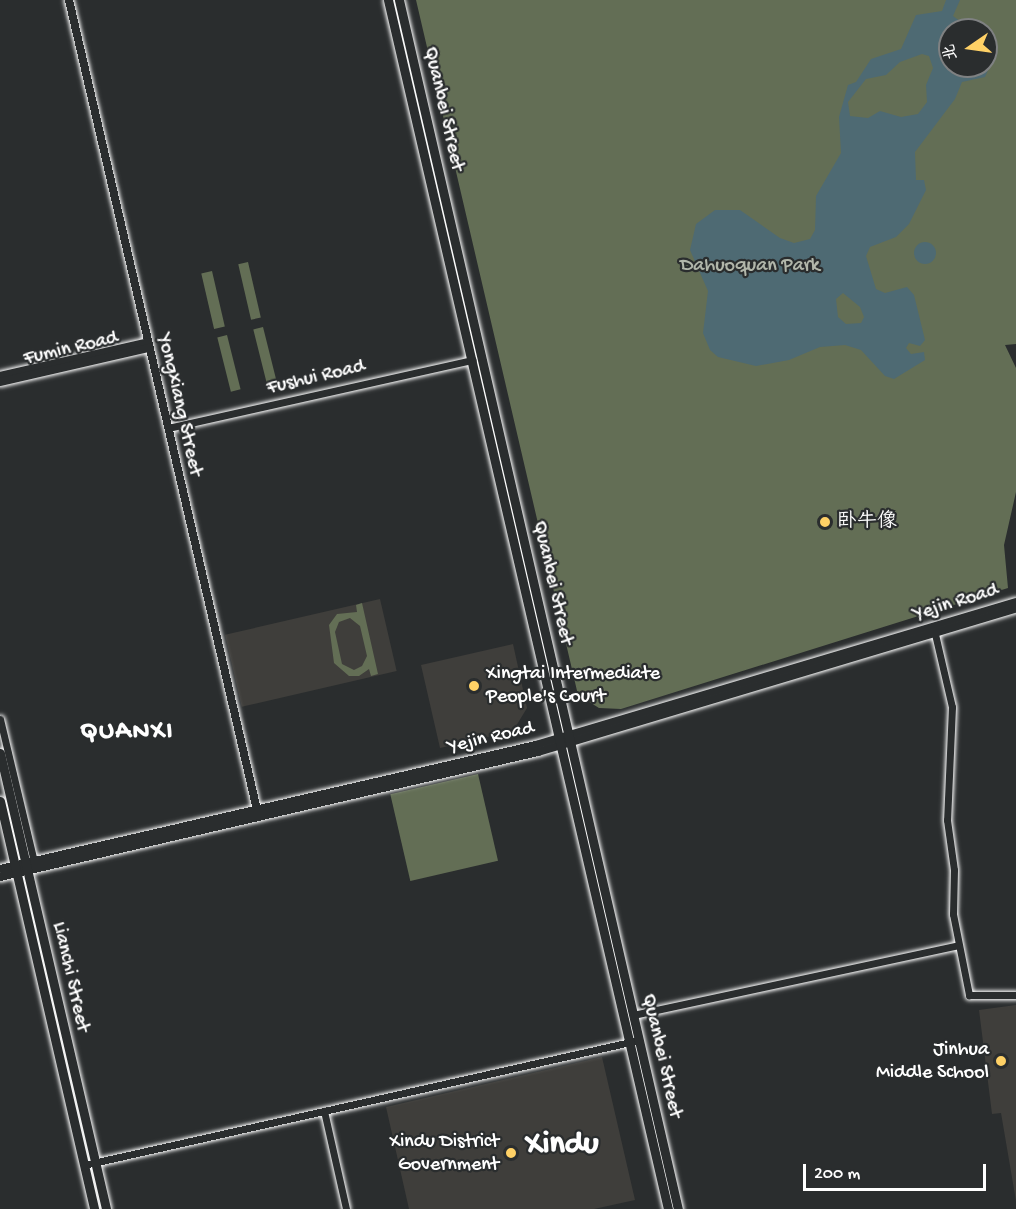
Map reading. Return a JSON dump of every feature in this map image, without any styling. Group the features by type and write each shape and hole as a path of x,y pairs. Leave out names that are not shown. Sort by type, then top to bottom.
{"main road":[{"name":"Quanbei Street","path":"388,0 472,360 633,1015 634,1041 678,1209"},
{"name":"Quanbei Street","path":"399,0 634,1041 668,1209"},
{"name":"Lianchi Street","path":"0,753 29,865 105,1209"},
{"name":"Lianchi Street","path":"0,801 94,1209"}],"street":[{"name":"Yongxiang Street","path":"69,0 258,814"},
{"name":"Fumin Road","path":"0,376 148,345"},
{"name":"Fumin Road","path":"0,382 148,345"},
{"name":"Fushui Road","path":"168,428 472,360"},
{"name":"Yejin Road","path":"565,741 1016,602"},
{"name":"Yejin Road","path":"0,877 29,865 258,814 565,741 1016,609"},
{"path":"935,634 952,707 947,820 959,945 969,994 1016,995"},
{"path":"0,719 29,865"},
{"name":"Yejin Road","path":"0,869 16,869"},
{"path":"633,1015 959,945"},
{"path":"84,1165 634,1041"},
{"path":"324,1111 346,1209"}],"shaded area":[{"path":"380,599 397,671 242,707 225,635"},
{"name":"Xingtai Intermediate People's Court","path":"513,644 527,708 513,731 440,748 421,665"},
{"name":"Jinhua Middle School","path":"1016,1005 1016,1201 1001,1113 992,1114 979,1010"},
{"name":"Xindu District Government","path":"602,1057 635,1200 594,1209 409,1209 386,1107"}],"green space":[{"name":"Dahuoquan Park","path":"416,0 1016,0 1016,344 1005,345 1016,368 1016,492 1004,545 1008,588 621,709 599,708 578,695"},
{"path":"248,262 261,318 251,320 238,264"},
{"path":"212,271 225,327 214,329 201,273"},
{"path":"263,327 277,381 267,384 253,329"},
{"path":"227,335 241,389 231,392 217,337"},
{"path":"362,603 378,674 371,676 369,669 359,676 349,676 334,663 329,625 337,614 357,612 356,605","holes":["350,618 360,626 367,656 362,666 354,670 342,664 335,632 339,622"]},
{"path":"478,774 498,861 410,881 390,794"}],"water":[{"path":"946,0 960,0 953,16 956,18 938,18 938,78 980,78 962,82 955,99 915,152 916,180 924,180 926,190 909,224 896,237 870,247 866,256 876,289 885,293 907,287 914,295 925,340 920,346 909,343 906,348 911,354 924,352 925,360 894,379 885,376 861,350 845,345 820,347 789,360 756,366 718,357 710,350 703,333 708,291 690,250 696,224 715,210 740,210 780,238 794,243 810,239 815,230 816,196 841,153 839,117 848,85 856,82 871,59 901,49 916,15 942,11","holes":["922,54 929,56 933,68 926,85 927,102 918,114 901,117 880,111 868,118 850,116 848,102 866,79 886,75 900,62","843,293 860,307 864,317 861,323 846,324 838,317 836,299"]},
{"path":"925,242 933,245 936,253 933,261 925,264 917,261 914,253 917,245"}],"place":[{"name":"卧牛像","path":"825,522"},
{"name":"Xingtai Intermediate People's Court","path":"474,686"},
{"name":"Jinhua Middle School","path":"1001,1061"},
{"name":"Xindu District Government","path":"511,1153"}],"district":[{"name":"QUANXI","path":"127,733"},
{"name":"Xindu","path":"562,1145"}]}
